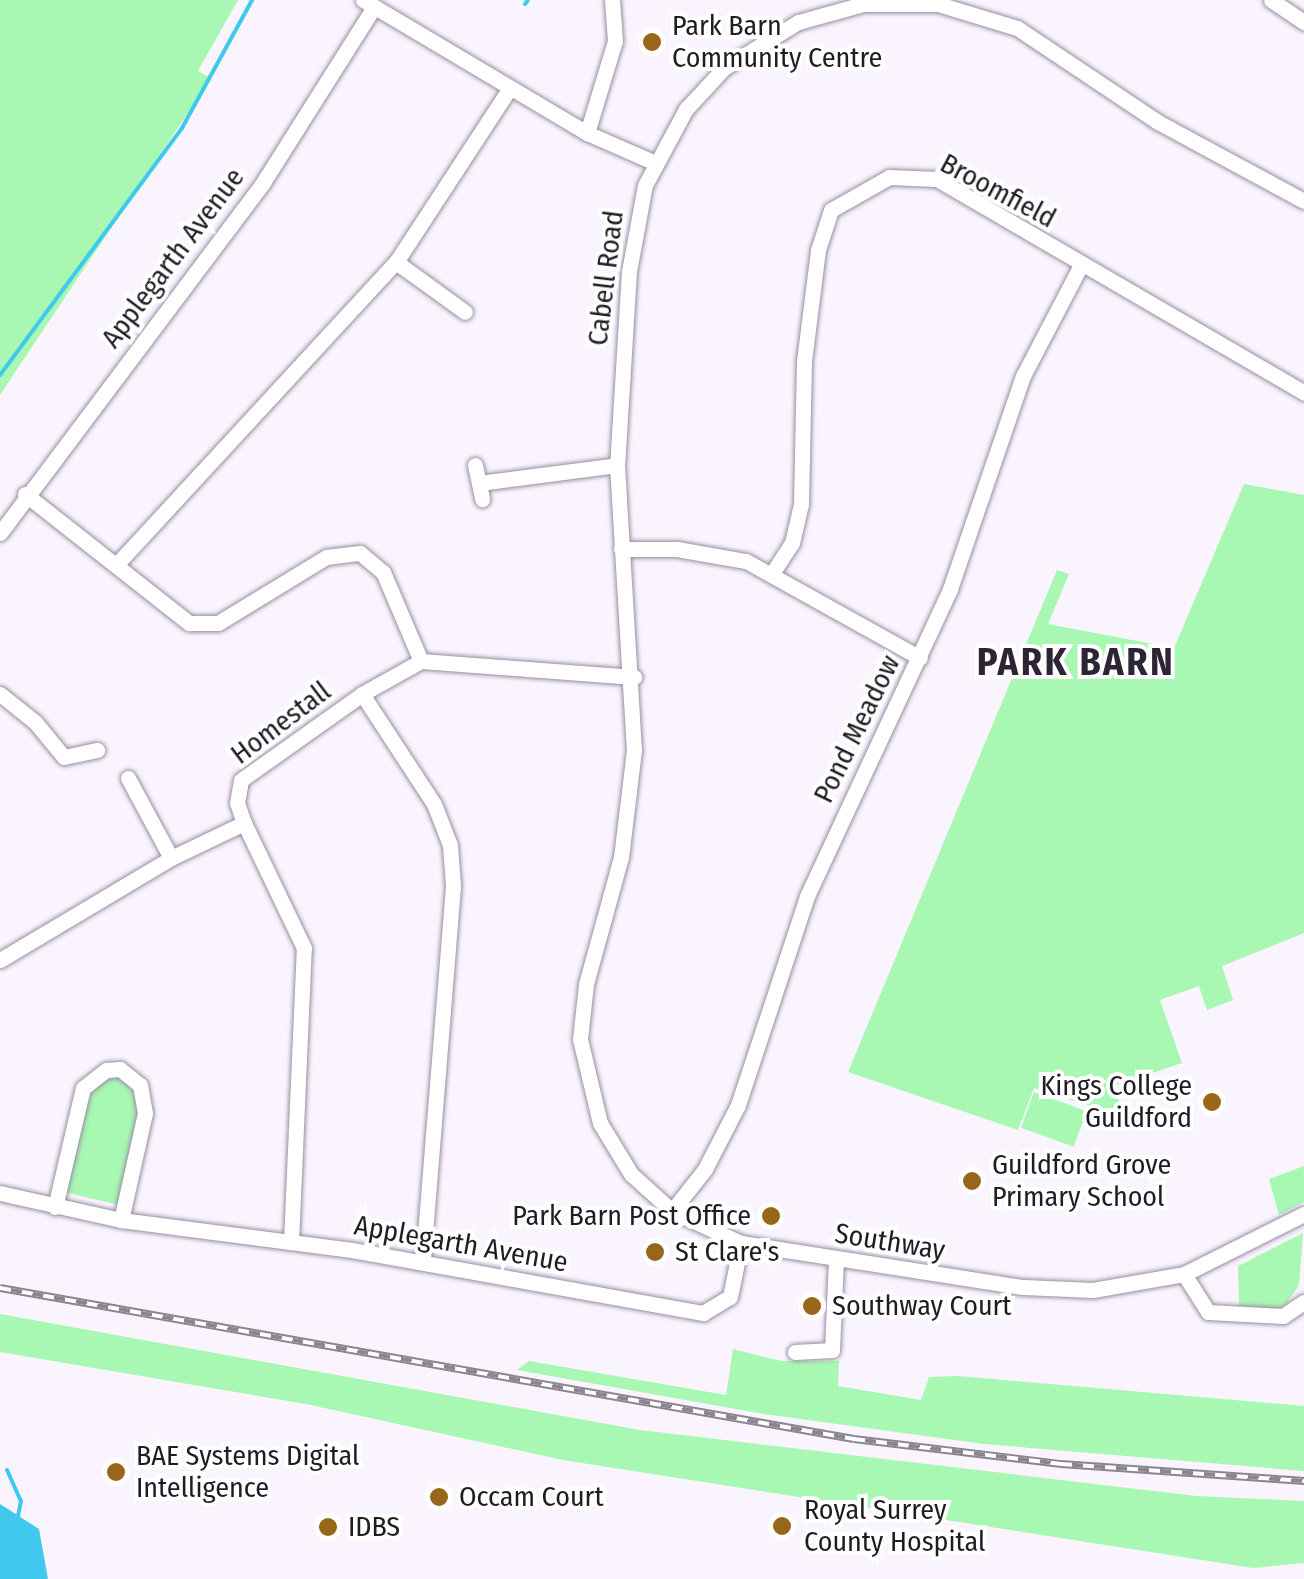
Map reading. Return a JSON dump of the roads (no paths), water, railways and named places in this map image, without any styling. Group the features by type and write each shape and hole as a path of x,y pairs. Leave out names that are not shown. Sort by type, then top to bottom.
{"street":[{"path":"587,132 615,41 612,0"},
{"path":"1271,0 1304,22"},
{"name":"Cabell Road","path":"617,1156 586,1082 581,1014 627,824 634,677 620,550 617,465 629,271 653,162 714,77 752,47 819,7 905,1 998,19 1158,122 1304,201"},
{"path":"369,3 509,89 587,132 653,162"},
{"name":"Applegarth Avenue","path":"0,532 264,181 369,3"},
{"path":"116,565 396,262 509,89"},
{"name":"Broomfield","path":"773,572 792,542 801,504 804,361 818,250 831,210 889,177 937,179 1080,266 1304,393"},
{"path":"396,262 469,313"},
{"name":"Pond Meadow","path":"672,1211 706,1169 738,1105 807,896 920,658 1023,376 1080,266"},
{"path":"475,465 481,491 617,465"},
{"path":"25,494 174,616 204,624 218,623 326,557 360,552 383,572 421,661 634,677"},
{"path":"620,550 721,553 773,572 920,658"},
{"name":"Homestall","path":"291,1242 304,948 244,823 237,803 242,780 362,694 421,661"},
{"path":"0,694 36,722 64,757"},
{"path":"362,694 434,804 450,845 454,886 423,1262"},
{"path":"54,773 64,757 97,750"},
{"path":"128,778 172,858"},
{"path":"0,960 172,858 244,823"},
{"path":"55,1206 82,1088 106,1070 120,1070 140,1085 145,1112 121,1220"},
{"name":"Southway","path":"617,1156 672,1211 741,1242 1058,1291 1113,1289 1184,1274 1304,1214"},
{"name":"Applegarth Avenue","path":"0,1193 121,1220 423,1262 710,1312 730,1298 741,1242"},
{"path":"795,1352 832,1350 836,1258"},
{"path":"1184,1274 1208,1312 1284,1316 1304,1302"}],"water":[{"path":"0,1504 39,1529 48,1579 0,1579"}],"waterway":[{"path":"0,375 182,128 252,0"},
{"path":"525,4 528,0"},
{"path":"7,1470 21,1501 18,1516"}],"railway":[{"path":"0,1288 854,1439 1061,1464 1304,1481"}],"place":[{"name":"Park Barn Community Centre","path":"652,42"},
{"name":"Kings College Guildford","path":"1212,1102"},
{"name":"Guildford Grove Primary School","path":"972,1181"},
{"name":"Park Barn Post Office","path":"771,1216"},
{"name":"St Clare's","path":"655,1252"},
{"name":"Southway Court","path":"812,1306"},
{"name":"BAE Systems Digital Intelligence","path":"116,1472"},
{"name":"Occam Court","path":"439,1497"},
{"name":"Royal Surrey County Hospital","path":"782,1526"},
{"name":"IDBS","path":"328,1527"}],"district":[{"name":"PARK BARN","path":"1076,663"}]}
